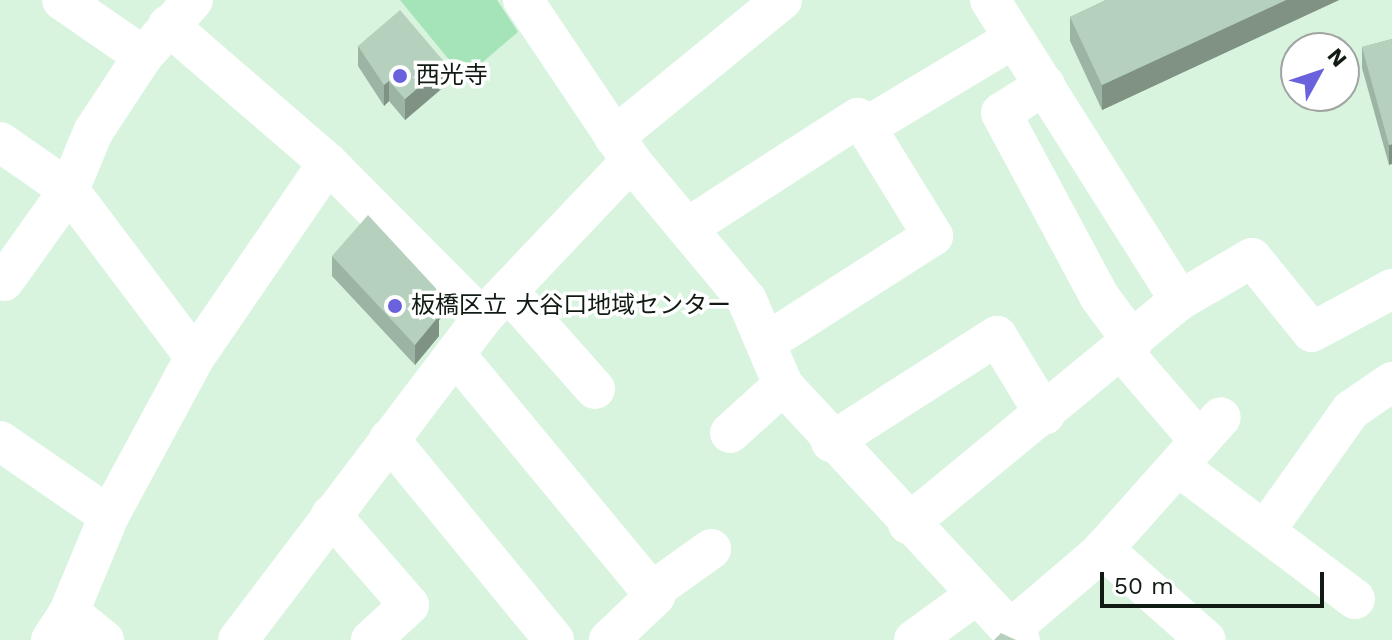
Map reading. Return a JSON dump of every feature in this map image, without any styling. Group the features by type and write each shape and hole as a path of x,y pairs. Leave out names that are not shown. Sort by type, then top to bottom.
{"street":[{"path":"62,0 143,56"},
{"path":"523,0 622,149 747,300 783,385 831,442 1015,635 1103,549 1200,441"},
{"path":"252,634 331,515 455,354 622,149 782,0"},
{"path":"990,0 1180,300"},
{"path":"4,281 69,190 93,132 143,56 180,12 328,163 595,389"},
{"path":"866,127 1013,39"},
{"path":"1045,85 1001,113 1128,347 1265,531 1355,599"},
{"path":"687,228 858,118 866,127 933,236 767,342"},
{"path":"0,142 69,190 195,357"},
{"path":"104,640 60,626 109,516 195,357 328,163"},
{"path":"908,524 1128,347 1180,300 1252,258 1312,332 1392,289"},
{"path":"831,442 997,336 1045,415"},
{"path":"455,354 655,596 609,640"},
{"path":"1265,531 1351,410 1392,382"},
{"path":"730,433 783,385"},
{"path":"389,439 539,634"},
{"path":"0,441 109,516"},
{"path":"331,515 409,605 371,640"},
{"path":"651,592 711,549"},
{"path":"1103,549 1206,640"},
{"path":"914,640 977,594"}],"green space":[{"path":"400,0 497,0 518,32 464,78"}],"building":[{"path":"1106,0 1286,0 1102,85 1070,17"},
{"path":"400,10 446,64 405,99 389,81 384,85 358,46"},
{"path":"1392,39 1392,144 1389,145 1362,47"},
{"path":"368,215 443,296 431,307 439,316 415,345 332,256"},
{"path":"1001,633 1016,640 994,640"}],"place":[{"name":"西光寺","path":"400,76"},
{"name":"板橋区立 大谷口地域センター","path":"395,306"}]}
